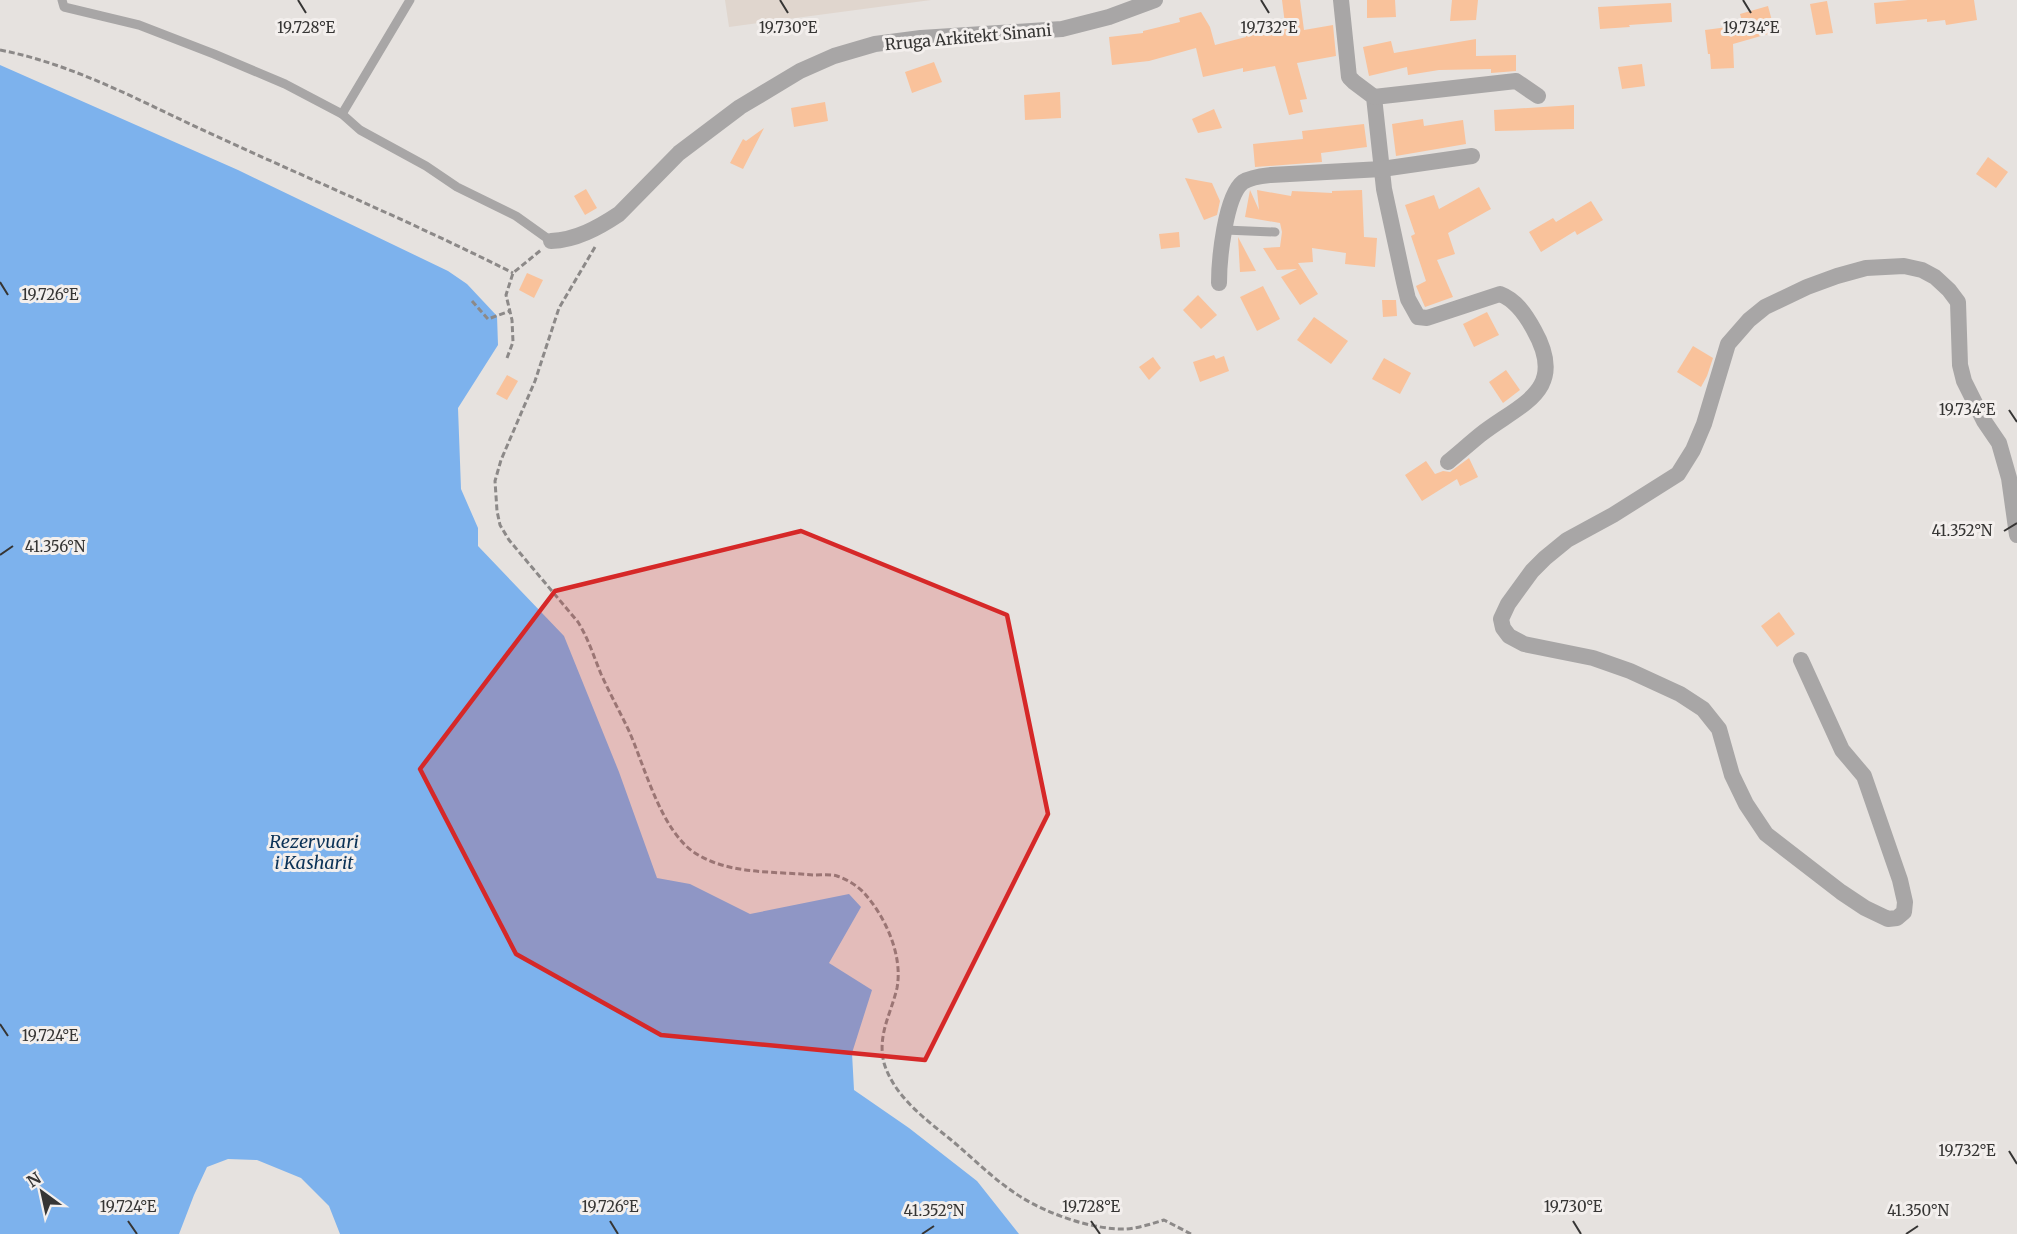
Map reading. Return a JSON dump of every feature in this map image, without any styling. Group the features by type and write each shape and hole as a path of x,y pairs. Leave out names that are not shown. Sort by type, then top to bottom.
{"street":[{"name":"Rruga Arkitekt Sinani","path":"550,241 568,240 609,221 619,214 679,153 732,113 780,82 834,56 875,44 921,38 1062,29 1110,16 1155,0"},
{"path":"1341,0 1349,77 1374,97 1516,81 1538,96"},
{"path":"1374,97 1384,189 1408,299 1418,317 1427,318 1438,315 1500,294 1515,303 1528,319 1546,356 1543,379 1539,390 1533,397 1480,435 1448,462"},
{"path":"1219,283 1219,264 1225,230 1236,190 1244,182 1255,177 1271,175 1382,169 1472,156"},
{"path":"1801,660 1842,750 1864,776 1900,880 1905,902 1904,912 1897,918 1888,919 1865,908 1766,834 1746,804 1732,775 1719,729 1703,709 1680,694 1630,671 1593,658 1524,644 1509,636 1503,628 1501,619 1508,604 1532,571 1545,558 1567,540 1613,515 1678,474 1690,457 1704,424 1728,344 1749,320 1765,307 1807,287 1866,268 1904,266 1922,270 1949,290 1958,302 1960,365 1964,381 1984,421 1999,443 2009,478 2017,536"}],"lane":[{"path":"62,0 64,6 139,25 285,84 342,114 360,130 426,165 457,187 516,216 550,241"},
{"path":"342,114 411,0"},
{"path":"1225,230 1275,232"}],"path":[{"path":"0,50 23,54 108,85 207,132 430,231 513,273"},
{"path":"599,238 559,308 535,381 501,460 495,481 496,511 500,525 509,540 573,616 585,634 629,731 652,789 669,821 683,843 695,853 724,866 836,876 850,882 865,894 884,923 898,963 897,987 884,1024 882,1041 884,1062 894,1087 1002,1184 1041,1208 1084,1224 1125,1229 1144,1227 1164,1220 1191,1234"},
{"path":"507,358 513,342 506,295 513,273 550,241"},
{"path":"472,301 488,319 510,311"}],"highlighted area":[{"path":"801,531 1007,615 1048,814 925,1060 661,1035 516,954 420,769 555,591"}],"shaded area":[{"path":"725,0 931,0 729,27"}],"water":[{"name":"Rezervuari i Kasharit","path":"0,65 238,170 448,271 467,284 497,316 498,345 458,408 461,489 478,528 478,546 564,636 619,772 657,878 690,884 750,914 849,894 861,907 829,963 872,990 852,1053 854,1090 909,1128 977,1181 1019,1234 340,1234 329,1206 301,1178 257,1160 228,1159 207,1167 179,1234 0,1234"}],"building":[{"path":"1282,0 1300,0 1304,30 1333,25 1336,56 1297,63 1307,99 1300,100 1303,112 1289,115 1275,66 1243,72 1243,68 1203,77 1196,48 1149,61 1112,65 1109,37 1143,33 1143,31 1180,22 1179,18 1201,12 1210,27 1215,45 1246,37 1245,31 1285,24"},
{"path":"1367,0 1395,0 1396,17 1367,18"},
{"path":"1452,0 1478,0 1476,20 1450,21"},
{"path":"1908,0 1974,0 1977,20 1946,25 1945,20 1927,22 1927,19 1876,24 1874,3"},
{"path":"1827,1 1833,33 1816,35 1810,4"},
{"path":"1671,3 1672,22 1600,29 1598,7"},
{"path":"1768,6 1775,32 1733,44 1734,68 1711,69 1705,30 1743,25 1740,14"},
{"path":"1476,39 1476,56 1516,55 1516,71 1491,73 1491,69 1439,70 1408,75 1407,67 1369,76 1363,47 1391,41 1394,53"},
{"path":"934,62 942,82 912,93 905,72"},
{"path":"1642,64 1645,86 1622,89 1618,67"},
{"path":"1060,92 1061,118 1025,120 1024,95"},
{"path":"825,102 828,121 794,127 791,108"},
{"path":"1574,105 1574,129 1495,131 1494,110"},
{"path":"1214,109 1222,128 1198,133 1192,119"},
{"path":"1423,119 1424,126 1463,120 1466,144 1396,156 1392,124"},
{"path":"1364,124 1367,147 1321,153 1322,162 1255,167 1253,144 1303,139 1302,131"},
{"path":"764,128 743,169 730,163 743,139 746,141"},
{"path":"1988,157 2008,172 1996,188 1976,174"},
{"path":"1185,178 1212,183 1220,201 1217,215 1204,220"},
{"path":"1479,187 1491,209 1448,233 1455,254 1437,260 1453,297 1425,307 1416,286 1426,281 1411,236 1415,234 1405,205 1434,195 1439,209"},
{"path":"586,189 597,208 585,215 574,196"},
{"path":"1250,190 1259,210 1257,190 1291,196 1292,191 1332,193 1332,191 1362,190 1364,237 1377,238 1375,267 1345,264 1346,253 1312,248 1313,262 1298,263 1318,294 1300,305 1281,277 1297,269 1277,270 1263,248 1280,247 1282,232 1280,223 1245,217"},
{"path":"1591,201 1603,220 1577,235 1575,231 1541,252 1529,232 1553,218 1556,222"},
{"path":"1179,232 1180,247 1161,249 1159,234"},
{"path":"1238,237 1256,271 1240,272"},
{"path":"527,273 543,280 534,298 519,290"},
{"path":"1263,286 1280,319 1257,331 1240,297"},
{"path":"1198,295 1217,315 1201,329 1183,310"},
{"path":"1382,300 1396,300 1397,316 1383,317"},
{"path":"1487,312 1499,335 1474,347 1463,324"},
{"path":"1314,317 1348,341 1331,364 1297,340"},
{"path":"1693,346 1713,358 1701,387 1677,372"},
{"path":"1214,355 1216,359 1224,356 1229,371 1200,382 1193,362"},
{"path":"1153,357 1161,368 1149,380 1139,367"},
{"path":"1384,358 1411,373 1400,394 1372,379"},
{"path":"1506,370 1520,390 1503,403 1489,382"},
{"path":"507,375 518,381 507,400 496,394"},
{"path":"1469,458 1478,477 1460,486 1457,479 1422,501 1405,475 1426,461 1435,474 1443,471 1450,472"},
{"path":"1779,612 1795,634 1777,647 1761,626"}]}
